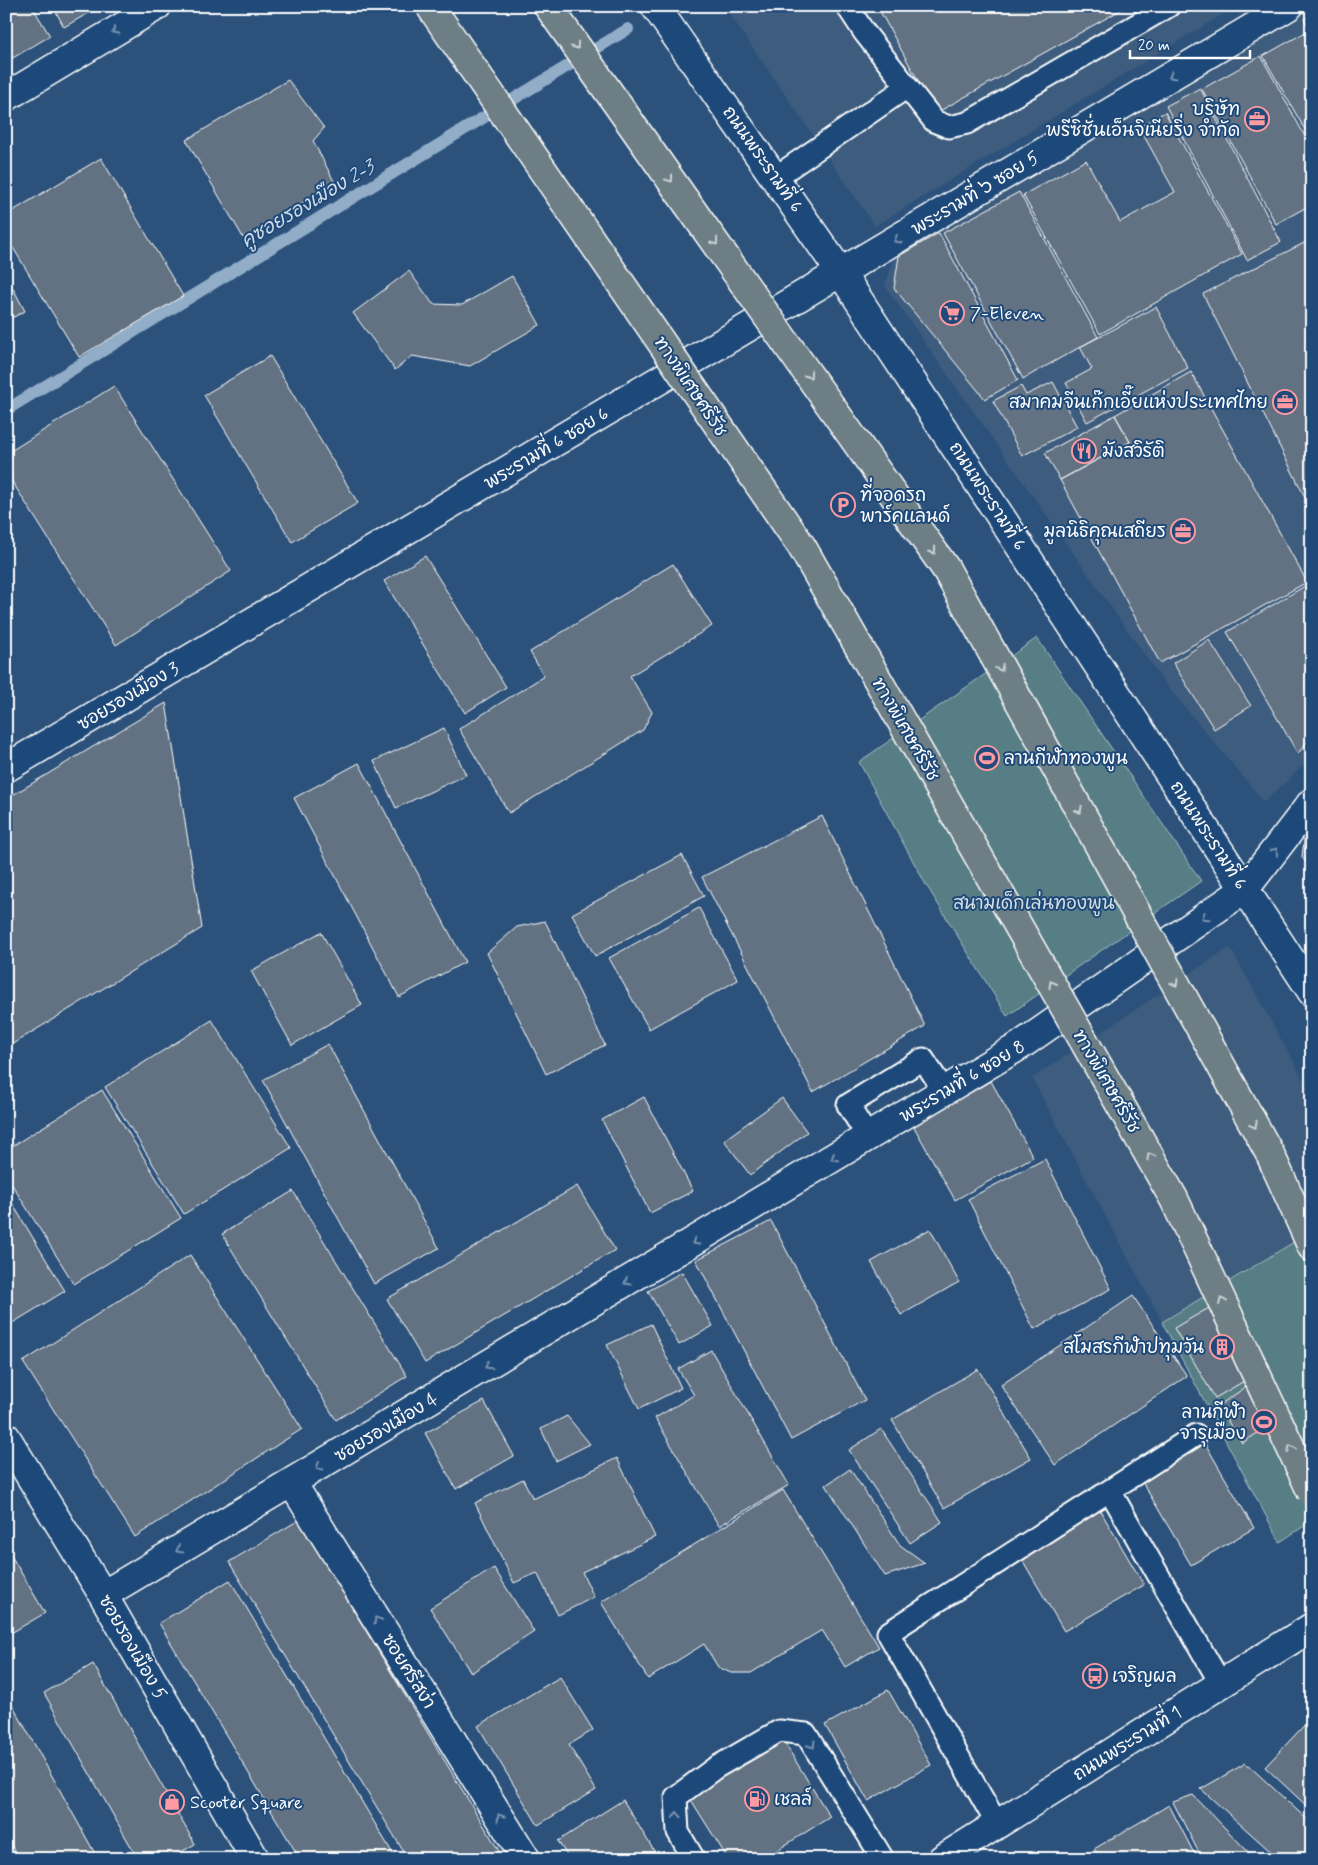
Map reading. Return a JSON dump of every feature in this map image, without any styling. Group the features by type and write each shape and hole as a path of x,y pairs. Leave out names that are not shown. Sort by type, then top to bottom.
{"highway":[{"name":"ทางพิเศษศรีรัช","path":"430,6 802,547 1174,1199 1312,1493"},
{"path":"548,6 946,569 1312,1227"},
{"path":"1270,1154 1312,1247"}],"street":[{"path":"6,97 157,6"},
{"name":"ถนนพระรามที่ 6","path":"655,6 842,273 1312,992"},
{"name":"พระรามที่ ๖ ซอย 5","path":"842,273 1289,6"},
{"name":"พระรามที่ 6 ซอย 6","path":"250,623 842,273"},
{"name":"ซอยรองเมือง 3","path":"6,768 250,623"},
{"path":"1245,889 1312,802"},
{"name":"พระรามที่ 6 ซอย 8","path":"669,1257 1021,1045 1245,889"},
{"name":"ซอยรองเมือง 4","path":"103,1595 669,1257"},
{"name":"ซอยรองเมือง 5","path":"6,1437 103,1595 255,1859"},
{"name":"ซอยศรีสง่า","path":"292,1483 526,1859"},
{"name":"ถนนพระรามที่ 1","path":"942,1859 1312,1627"}],"lane":[{"path":"847,6 934,122 949,127 967,123 1169,6"},
{"path":"776,177 907,87"},
{"path":"868,1138 848,1105 923,1059 945,1092"},
{"path":"998,1824 888,1633 1196,1435"},
{"path":"1110,1491 1222,1684"},
{"path":"694,1859 678,1832 676,1797 715,1768 779,1731 806,1734 883,1859"}],"shaded area":[{"path":"724,6 1236,6 875,226"},
{"path":"1312,7 1312,754 1305,764 1264,802 1166,685 885,286 897,249"},
{"path":"1230,947 1312,1095 1312,1231 1162,1322 1032,1078"}],"green space":[{"name":"สนามเด็กเล่นทองพูน","path":"1037,638 1201,881 1007,1016 925,883 859,762"},
{"name":"ลานกีฬา จารุเมือง","path":"1312,1231 1312,1521 1280,1542 1162,1322"}],"building":[{"path":"6,6 32,6 50,36 6,62"},
{"path":"53,6 101,6 64,27"},
{"path":"877,6 1128,6 936,113"},
{"path":"1312,14 1312,33 1304,19"},
{"path":"1304,33 1312,48 1312,142 1263,56"},
{"name":"บริษัท พรีซิชั่นเอ็นจิเนียริ่ง จำกัด","path":"1261,56 1312,149 1312,204 1276,224 1202,89"},
{"path":"288,80 324,128 313,141 335,183 244,239 186,140"},
{"path":"1200,88 1281,242 1247,260 1166,106"},
{"path":"1165,112 1242,254 1100,334 1023,195 1086,160 1120,222 1175,192 1139,127"},
{"path":"101,158 183,296 79,357 6,236 6,215"},
{"path":"1019,192 1098,337 1023,379 943,233"},
{"path":"939,233 1018,380 985,399 894,288 899,256"},
{"name":"สมาคมจีนเก๊กเอี๊ยแห่งประเทศไทย","path":"1312,239 1312,511 1203,294"},
{"path":"409,271 433,304 462,305 512,276 540,325 470,366 412,356 395,370 353,313"},
{"path":"6,275 25,311 6,321"},
{"path":"1156,307 1188,368 1087,422 1066,383 1092,369 1080,347"},
{"path":"270,356 358,503 292,542 204,395"},
{"name":"มูลนิธิคุณเสถียร","path":"1191,372 1307,582 1160,663 1060,480 1130,442 1115,415"},
{"path":"1053,382 1077,427 1022,456 993,401 1021,386 1026,395"},
{"path":"114,386 231,571 116,645 6,472 6,454"},
{"path":"1115,415 1130,442 1060,480 1045,453"},
{"path":"425,556 506,687 465,713 384,581"},
{"path":"673,564 712,626 630,676 652,712 643,730 509,813 459,729 544,676 530,652"},
{"path":"1310,583 1312,586 1312,734 1298,754 1227,632"},
{"path":"1209,640 1251,706 1214,729 1173,663"},
{"path":"166,703 202,928 6,1048 6,799"},
{"path":"444,728 466,775 396,808 374,761"},
{"path":"359,763 465,962 399,997 294,798"},
{"path":"822,816 925,1026 813,1092 702,877"},
{"path":"1312,827 1312,871 1302,857 1305,833"},
{"path":"682,855 704,896 595,956 572,914"},
{"path":"699,908 738,980 649,1029 609,958"},
{"path":"545,921 605,1045 546,1074 487,953 517,927"},
{"path":"321,932 362,1005 292,1045 251,971"},
{"path":"212,1020 291,1148 184,1214 105,1087"},
{"path":"328,1044 439,1248 374,1284 263,1080"},
{"path":"991,1081 1033,1157 955,1200 913,1125"},
{"path":"102,1090 181,1218 74,1284 6,1175 6,1150"},
{"path":"644,1097 693,1191 650,1213 602,1120"},
{"path":"782,1098 807,1132 750,1175 724,1140"},
{"path":"1045,1159 1111,1289 1034,1329 968,1199"},
{"path":"577,1186 615,1250 425,1363 387,1299"},
{"path":"293,1191 407,1376 336,1420 222,1234"},
{"path":"6,1193 65,1291 6,1327"},
{"path":"771,1221 865,1400 791,1440 696,1260"},
{"path":"930,1229 959,1282 901,1315 871,1262"},
{"path":"190,1255 302,1429 135,1537 23,1362"},
{"path":"682,1272 713,1326 679,1345 648,1291"},
{"path":"1133,1296 1187,1376 1055,1465 1001,1385"},
{"name":"สโมสรกีฬาปทุมวัน","path":"1230,1296 1270,1366 1215,1398 1174,1328"},
{"path":"651,1324 681,1388 639,1409 607,1345"},
{"path":"711,1350 789,1485 719,1526 655,1418 694,1395 678,1369"},
{"path":"978,1369 1031,1458 944,1508 892,1420"},
{"path":"1246,1387 1270,1425 1242,1443 1218,1406"},
{"path":"484,1401 514,1456 456,1489 425,1433"},
{"path":"567,1416 590,1444 556,1461 541,1429"},
{"path":"881,1429 942,1522 910,1543 849,1450"},
{"path":"1203,1440 1254,1528 1191,1565 1140,1478"},
{"path":"617,1458 655,1537 582,1572 594,1597 558,1615 537,1573 514,1583 475,1503 523,1479 533,1499"},
{"path":"850,1469 900,1545 925,1563 885,1576 826,1485"},
{"path":"783,1490 879,1647 845,1667 822,1630 751,1673 731,1673 718,1667 704,1644 648,1679 601,1602"},
{"path":"1097,1505 1144,1585 1064,1631 1017,1551"},
{"path":"299,1520 504,1859 408,1859 229,1562"},
{"path":"6,1547 45,1613 6,1636"},
{"path":"494,1568 534,1632 471,1673 430,1608"},
{"path":"230,1580 396,1859 300,1859 159,1623"},
{"path":"93,1664 195,1844 169,1859 138,1859 44,1693"},
{"path":"560,1677 593,1730 569,1745 596,1790 538,1825 478,1726"},
{"path":"888,1690 931,1765 868,1801 825,1725"},
{"path":"6,1693 98,1859 19,1859 6,1836"},
{"path":"1312,1717 1312,1811 1265,1767"},
{"path":"781,1737 830,1817 763,1859 728,1859 688,1795"},
{"path":"1246,1763 1312,1824 1312,1859 1279,1859 1201,1789"},
{"path":"1193,1795 1255,1859 1202,1859 1173,1802"},
{"path":"623,1800 659,1859 569,1859 558,1841"},
{"path":"1169,1805 1197,1859 1101,1859 1094,1849"}],"waterway":[{"name":"คูซอยรองเมือง 2-3","path":"6,410 628,29"}],"place":[{"name":"บริษัท พรีซิชั่นเอ็นจิเนียริ่ง จำกัด","path":"1257,119"},
{"name":"7-Eleven","path":"952,313"},
{"name":"สมาคมจีนเก๊กเอี๊ยแห่งประเทศไทย","path":"1285,402"},
{"name":"มังสวิรัติ","path":"1084,451"},
{"name":"ที่จอดรถ พาร์คแลนด์","path":"843,505"},
{"name":"มูลนิธิคุณเสถียร","path":"1183,531"},
{"name":"ลานกีฬาทองพูน","path":"987,758"},
{"name":"สโมสรกีฬาปทุมวัน","path":"1222,1347"},
{"name":"ลานกีฬา จารุเมือง","path":"1264,1422"},
{"name":"เจริญผล","path":"1095,1676"},
{"name":"เชลล์","path":"757,1799"},
{"name":"Scooter Square","path":"172,1802"}]}
